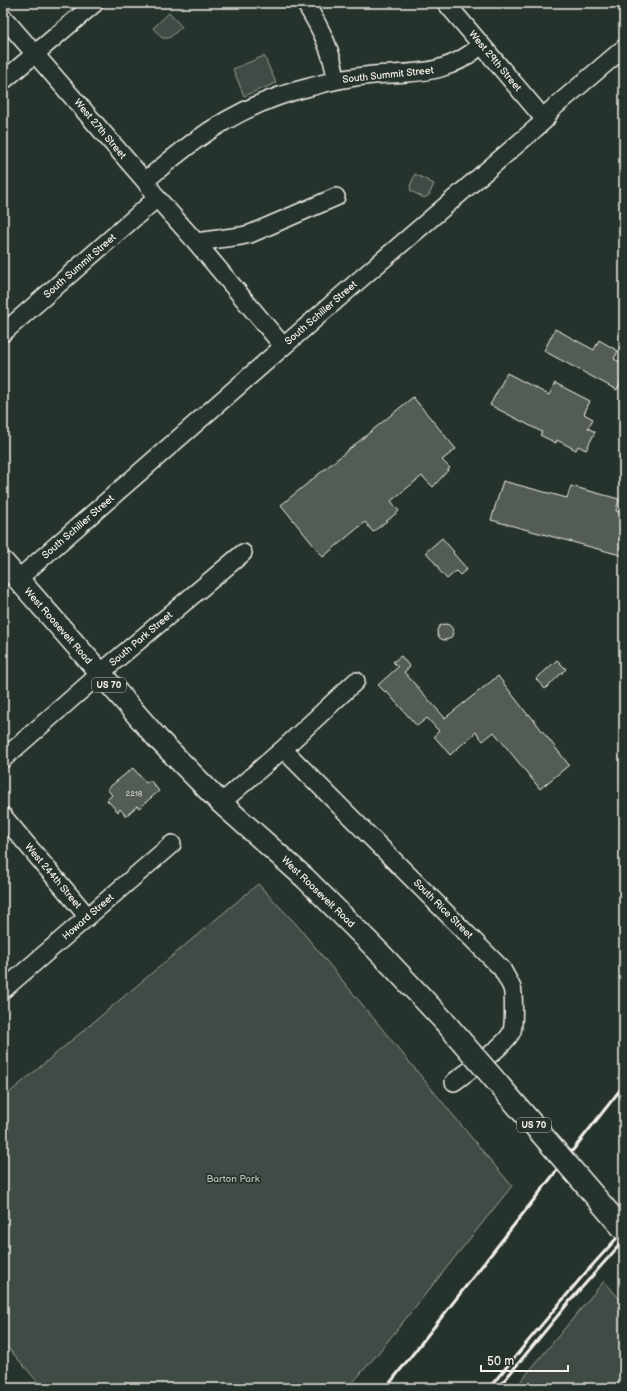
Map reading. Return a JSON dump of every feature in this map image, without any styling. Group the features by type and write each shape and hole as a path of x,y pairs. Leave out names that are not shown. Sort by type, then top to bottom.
{"main road":[{"name":"West Roosevelt Road","path":"3,562 158,739 221,803 305,878 380,953 444,1021 624,1230"}],"street":[{"path":"3,81 95,3"},
{"name":"South Summit Street","path":"305,3 322,32 330,52 336,80"},
{"name":"West 29th Street","path":"446,3 544,120"},
{"name":"West 27th Street","path":"3,17 145,181 157,198 283,346"},
{"name":"South Summit Street","path":"145,181 193,142 238,115 287,93 336,80 437,70 462,60 481,45"},
{"name":"South Schiller Street","path":"18,580 283,346 544,120 551,110 624,48"},
{"path":"196,242 250,234 336,197"},
{"name":"South Summit Street","path":"3,333 157,198"},
{"name":"South Park Street","path":"3,759 100,674 243,553"},
{"path":"221,803 283,749 356,681"},
{"name":"South Rice Street","path":"283,749 502,968 513,989 514,1010 512,1031 497,1048 454,1082"},
{"name":"West 244th Street","path":"3,816 88,917"},
{"name":"Howard Street","path":"3,990 172,844"}],"green space":[{"path":"169,13 182,27 169,38 162,38 153,28"},
{"path":"264,56 276,83 244,96 233,69"},
{"path":"415,174 434,184 429,195 424,198 411,191 410,186"},
{"name":"Barton Park","path":"258,884 296,924 512,1186 375,1357 348,1388 43,1388 3,1342 3,1098"},
{"path":"604,1281 624,1304 624,1388 515,1388"}],"building":[{"path":"555,329 594,350 599,340 618,351 614,359 624,364 624,377 617,390 544,351"},
{"path":"507,373 549,395 555,383 590,401 584,414 593,419 588,428 595,432 586,450 578,446 576,450 557,440 556,443 540,435 542,432 490,405"},
{"path":"413,397 456,449 442,460 450,468 433,487 422,476 391,501 399,511 373,532 365,522 323,557 281,505"},
{"path":"503,481 567,498 571,486 619,499 616,511 624,514 624,556 491,520"},
{"path":"442,538 467,569 460,575 456,571 447,579 426,552"},
{"path":"442,624 448,624 453,629 451,638 448,640 442,640 437,635 437,629"},
{"path":"401,656 410,667 404,672 445,718 498,676 569,765 540,789 494,732 483,741 476,732 450,755 434,736 439,731 427,718 417,726 386,691 385,692 378,685 398,667 393,662"},
{"path":"557,660 566,669 545,689 536,679"},
{"path":"133,768 146,783 150,780 159,791 139,808 137,806 126,816 120,809 118,812 107,800 112,795 107,789"}],"railway":[{"path":"386,1388 624,1085"},
{"path":"489,1388 580,1279 624,1230"},
{"path":"498,1388 569,1302 624,1240"}]}
